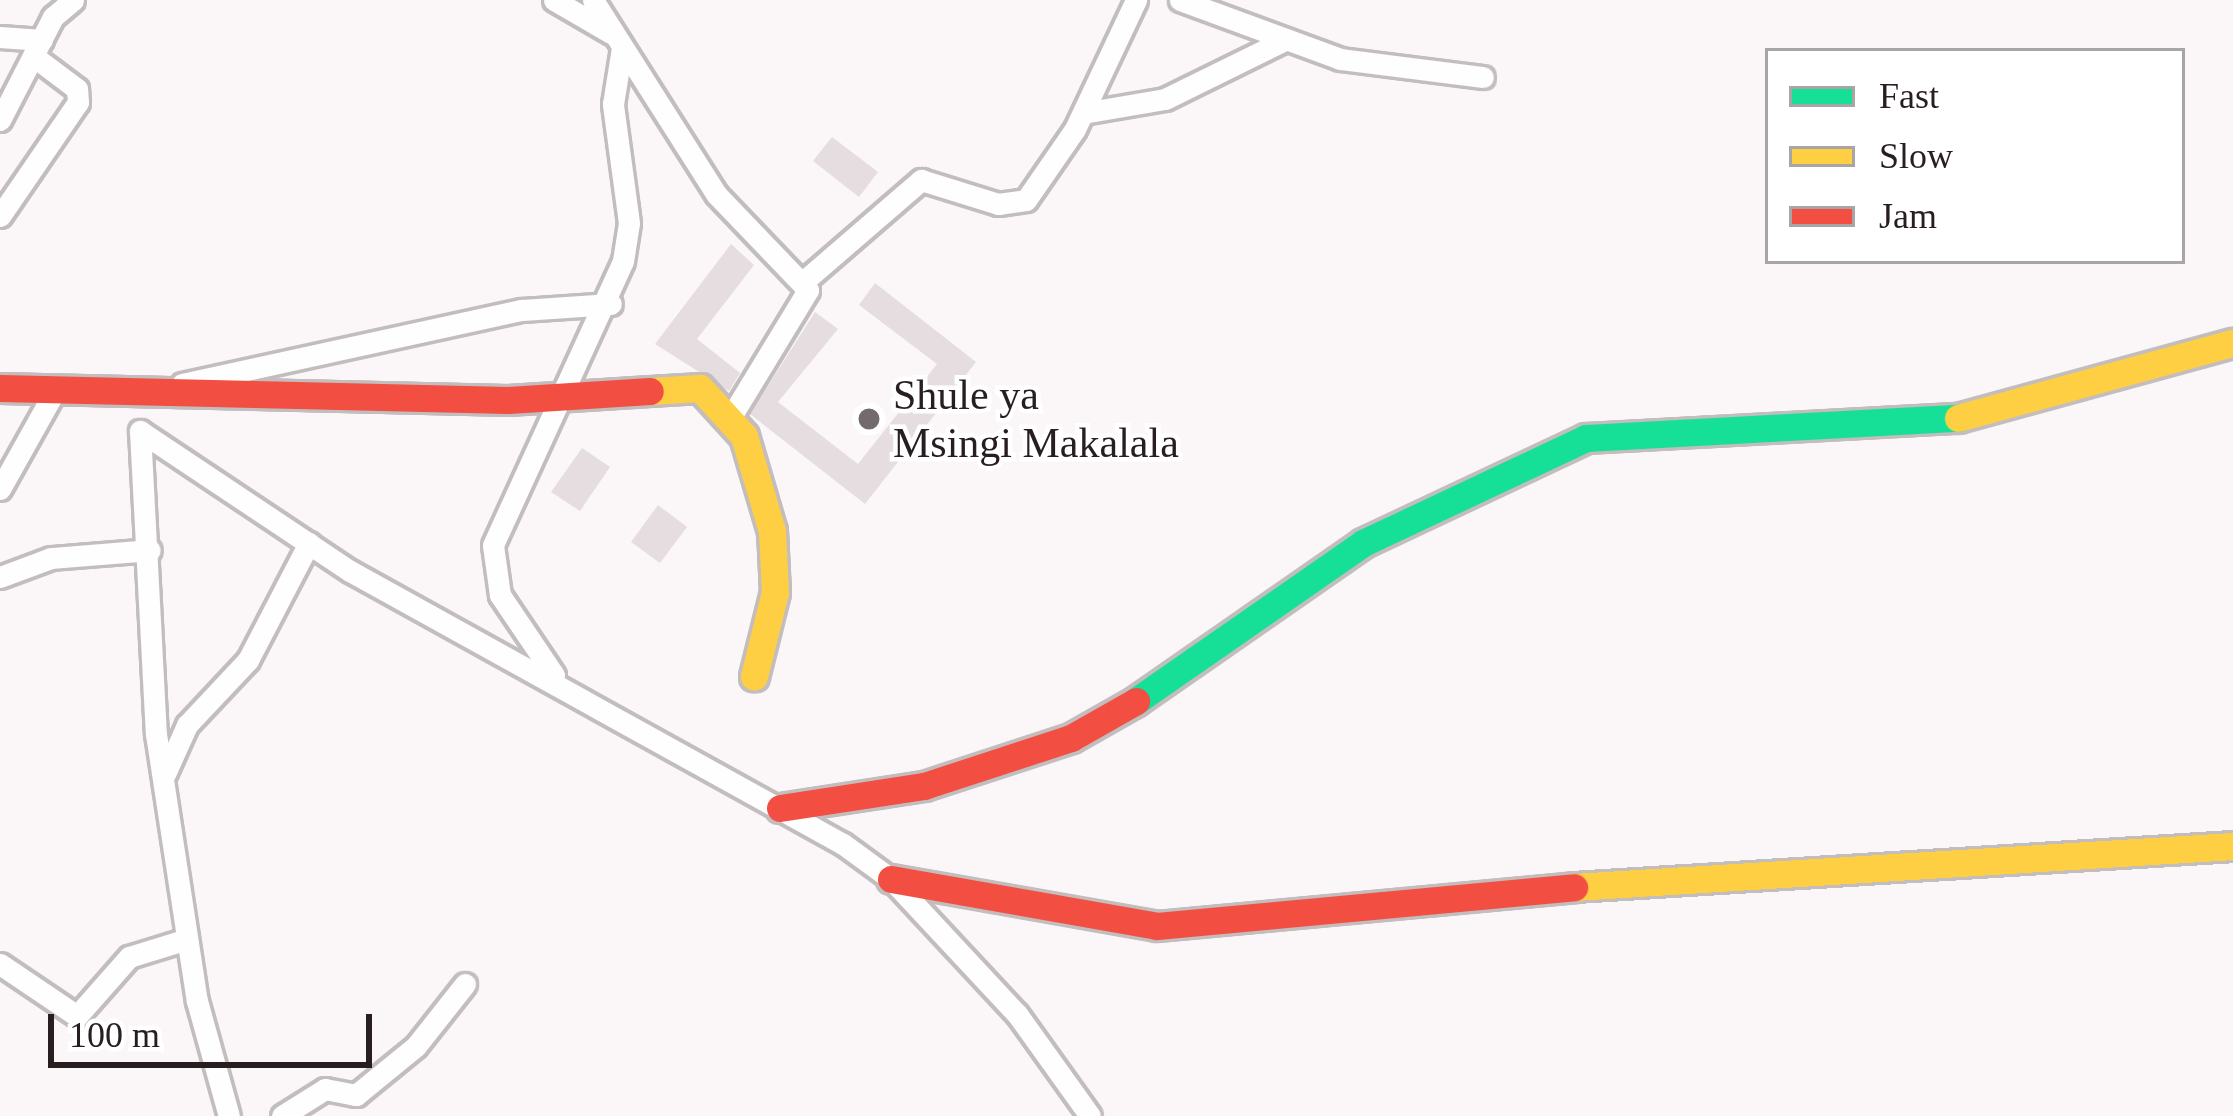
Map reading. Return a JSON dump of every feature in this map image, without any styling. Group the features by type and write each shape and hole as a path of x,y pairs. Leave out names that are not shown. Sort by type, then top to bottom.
{"street":[{"path":"0,120 38,48 73,0"},
{"path":"554,0 617,41"},
{"path":"593,0 716,194 804,280 806,304 732,415"},
{"path":"804,280 921,180 998,204 1026,200 1083,113 1136,0"},
{"path":"1180,0 1340,59 1483,76"},
{"path":"0,37 38,48 77,89 78,102 3,196"},
{"path":"566,690 513,620 493,545 511,490 611,304 629,223 613,104 617,41"},
{"path":"1083,113 1166,99 1283,41"},
{"path":"164,388 455,323 611,304"},
{"path":"780,808 924,786 1071,738 1184,674 1363,543 1586,437 1950,420 2233,343"},
{"path":"0,388 565,397 687,386 732,415 772,531 775,592 754,676"},
{"path":"0,489 57,387"},
{"path":"234,1114 188,939 164,778 140,431 309,543 780,808 891,879 1017,1014 1090,1116"},
{"path":"164,778 187,725 248,660 309,543"},
{"path":"0,577 51,558 150,550"},
{"path":"891,879 1157,926 1754,870 2233,846"},
{"path":"0,964 76,1016 129,957 188,939"},
{"path":"282,1116 326,1089 356,1095 416,1046 465,984"}],"building":[{"path":"832,137 878,172 859,197 813,161"},
{"path":"731,244 754,265 697,339 740,373 729,391 655,344"},
{"path":"875,283 976,362 865,504 750,414 815,312 838,329 778,402 858,464 937,364 859,305"},
{"path":"582,448 610,467 580,511 551,492"},
{"path":"658,505 687,527 660,563 631,542"}],"traffic: fast":[{"path":"1136,701 1363,543 1586,438 1958,418"}],"traffic: slow":[{"path":"1958,418 2233,343"},
{"path":"650,391 700,388 744,436 772,531 775,592 754,676"},
{"path":"1574,887 2233,846"}],"traffic: jam":[{"path":"0,388 508,400 650,391"},
{"path":"780,808 924,786 1071,738 1136,701"},
{"path":"891,879 1157,926 1574,887"}],"place":[{"name":"Shule ya Msingi Makalala","path":"869,419"}]}
